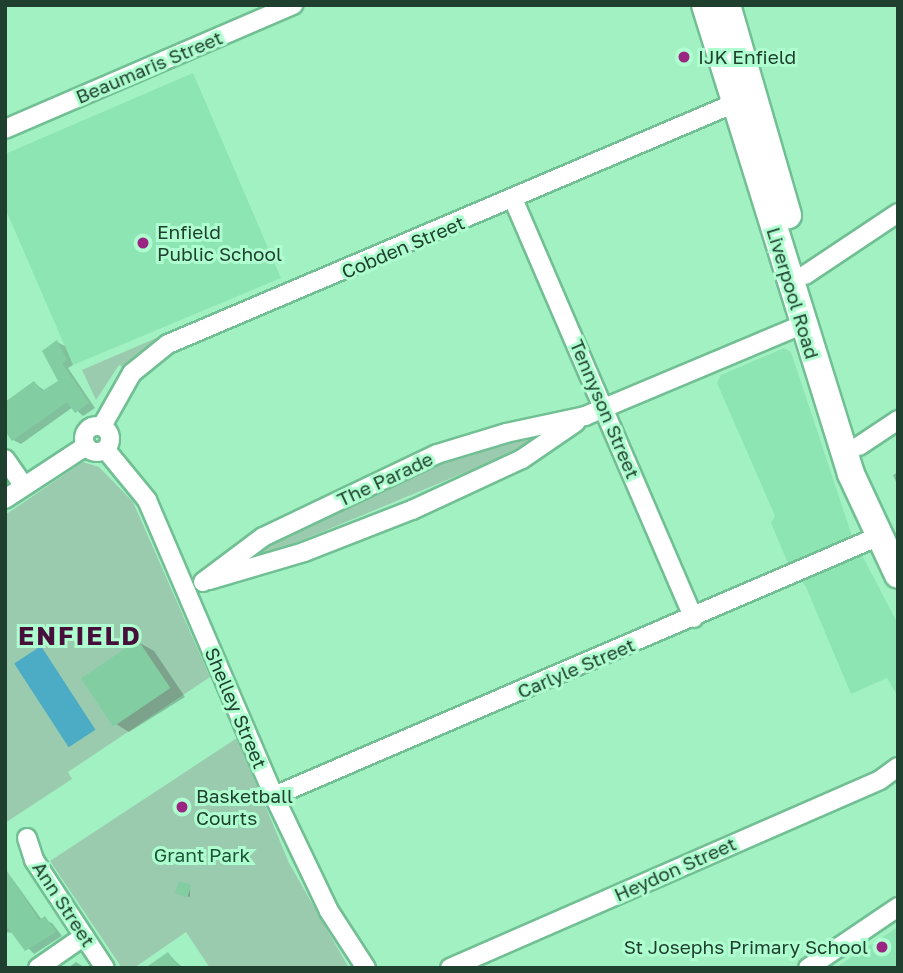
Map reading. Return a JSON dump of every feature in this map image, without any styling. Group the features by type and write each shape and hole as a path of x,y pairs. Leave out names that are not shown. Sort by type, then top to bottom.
{"highway":[{"name":"Liverpool Road","path":"705,5 802,325 855,484 888,538"},
{"name":"Liverpool Road","path":"727,5 805,275 898,575"}],"street":[{"name":"Beaumaris Street","path":"5,129 293,5"},
{"name":"Cobden Street","path":"102,426 132,373 154,352 514,201 735,103"},
{"name":"Tennyson Street","path":"514,201 606,408 694,618"},
{"path":"805,275 898,213"},
{"name":"The Parade","path":"203,582 263,537 437,454 506,433 585,416 802,325"},
{"name":"The Parade","path":"185,589 254,569 412,510 522,459 585,416"},
{"path":"859,446 898,420"},
{"path":"102,426 110,437 106,450 95,452 86,446 87,430 102,426"},
{"path":"5,499 86,446"},
{"name":"Shelley Street","path":"106,450 147,500 274,796 329,911 366,968"},
{"path":"5,459 24,486"},
{"name":"Carlyle Street","path":"274,796 888,538"},
{"name":"Heydon Street","path":"450,968 880,780 898,767"},
{"name":"Ann Street","path":"27,838 34,860 105,968"},
{"path":"808,968 898,907"},
{"path":"38,968 84,936"}],"shaded area":[{"name":"Enfield Public School","path":"193,73 281,278 73,365 5,208 5,154"},
{"path":"784,348 791,352 852,536 898,624 898,697 887,678 851,694 806,587 787,561 771,523 775,516 717,383 721,375"},
{"name":"St Josephs Primary School","path":"898,927 898,968 835,968"}],"green space":[{"path":"161,336 123,367 119,365 96,400 82,370"},
{"path":"550,429 524,448 252,561 253,551 425,468"},
{"path":"83,462 99,467 133,502 210,677 68,772 72,779 5,823 5,515"},
{"name":"Grant Park","path":"237,738 289,863 349,968 210,968 186,932 134,968 122,968 50,861"}],"water":[{"path":"41,646 95,730 69,747 14,663"}],"building":[{"path":"57,340 67,360 62,363 89,403 75,413 67,402 12,441 5,431 5,402 34,381 42,391 58,381 42,351"},
{"path":"138,640 170,688 113,727 81,679"},
{"path":"5,868 39,920 45,916 56,932 25,951 5,924"},
{"path":"179,881 191,885 187,897 175,893"},
{"path":"168,952 180,968 145,968"}],"place":[{"name":"IJK Enfield","path":"684,57"},
{"name":"Enfield Public School","path":"143,243"},
{"name":"Basketball Courts","path":"182,807"},
{"name":"St Josephs Primary School","path":"882,947"}],"district":[{"name":"ENFIELD","path":"80,636"}]}
